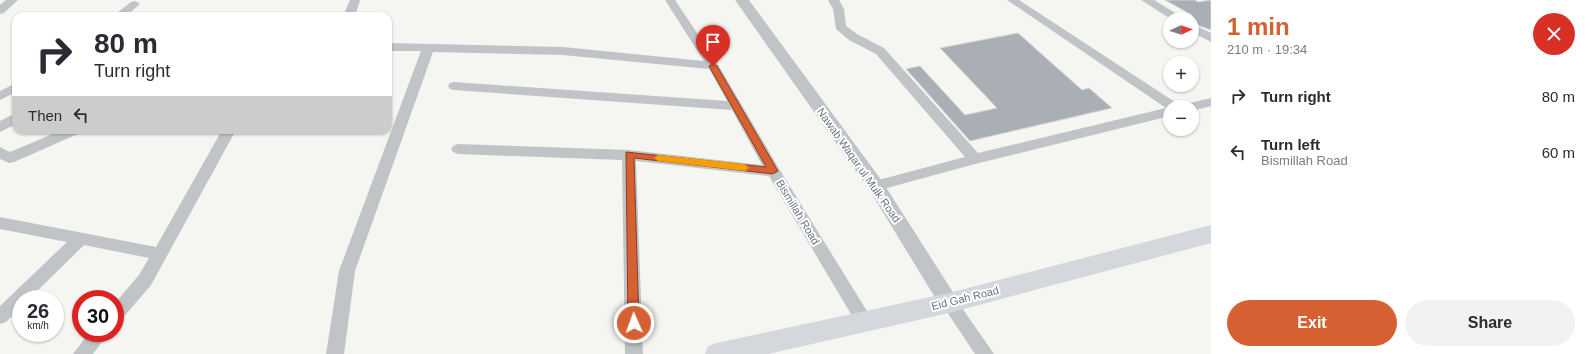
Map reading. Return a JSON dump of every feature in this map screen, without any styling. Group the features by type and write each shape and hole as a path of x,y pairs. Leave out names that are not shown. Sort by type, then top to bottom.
{"main road":[{"name":"Eid Gah Road","path":"717,354 949,303 1211,234"}],"street":[{"path":"0,11 13,0"},
{"path":"350,12 355,0"},
{"name":"Bismillah Road","path":"670,0 713,66 773,171 864,322"},
{"name":"Nawab Waqar ul Mulk Road","path":"742,0 876,186 949,303 985,354"},
{"path":"833,0 837,4 840,27 853,37 880,51 975,159"},
{"path":"1012,0 1163,101"},
{"path":"1146,0 1167,12"},
{"path":"124,12 135,4"},
{"path":"1199,31 1211,38"},
{"path":"392,47 563,51 713,66"},
{"path":"335,354 347,271 428,48"},
{"path":"454,86 736,106"},
{"path":"0,96 12,89"},
{"path":"1199,105 1211,102"},
{"path":"876,186 975,159 1163,114"},
{"path":"0,127 12,120"},
{"path":"3,158 65,134"},
{"path":"124,304 145,280 227,134"},
{"path":"458,149 629,155 773,171"},
{"path":"629,155 634,354"},
{"path":"0,223 160,254"},
{"path":"0,317 81,238"},
{"path":"82,354 92,342"}],"building":[{"path":"1165,0 1195,0 1198,2 1211,0 1211,30 1199,26 1199,12 1187,12"},
{"path":"1018,33 1082,90 1089,88 1112,108 970,141 906,69 920,66 965,115 997,108 940,48"}],"slow traffic":[{"path":"658,158 745,168"}],"route":[{"path":"634,323 629,155 773,171 713,66"}]}
